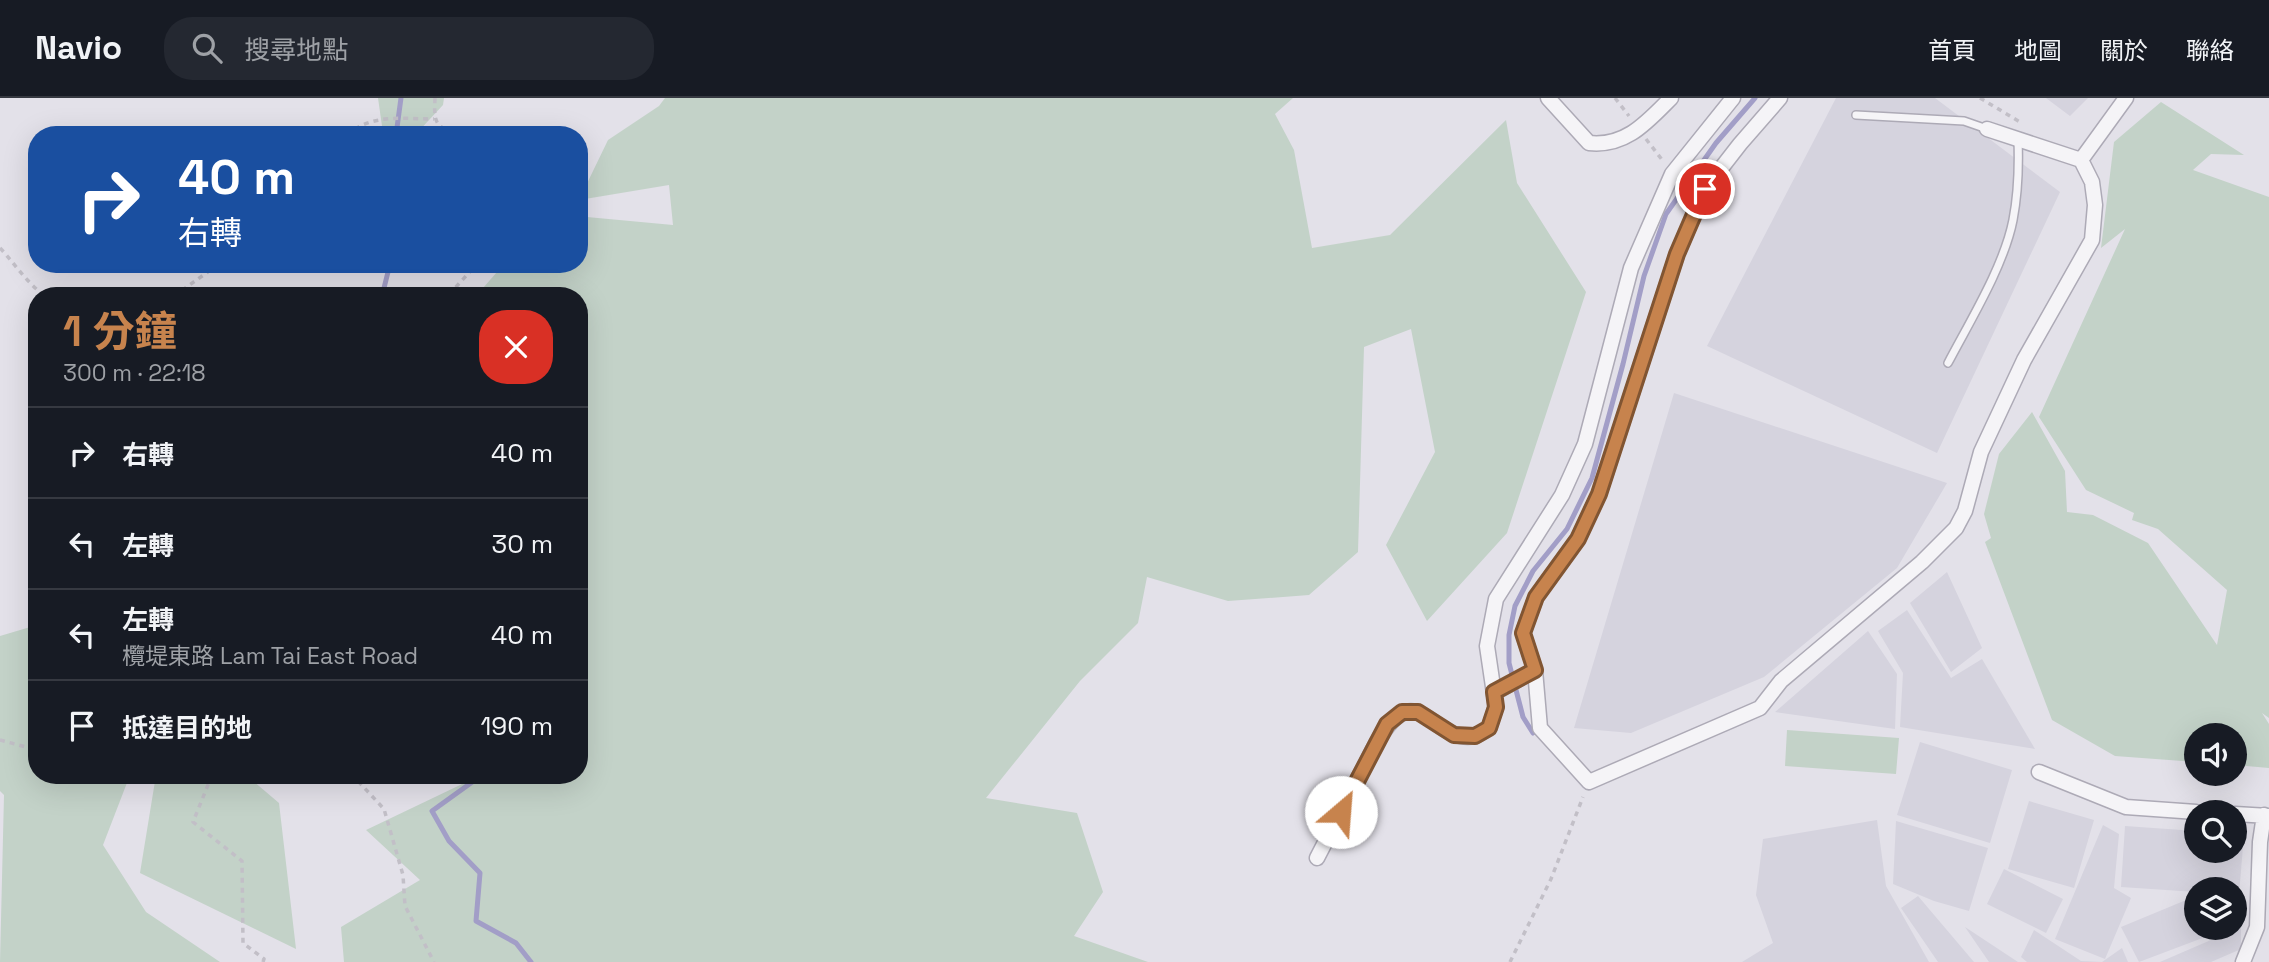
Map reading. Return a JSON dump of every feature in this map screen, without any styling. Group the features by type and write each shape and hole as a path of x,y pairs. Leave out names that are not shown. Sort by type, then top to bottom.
{"street":[{"path":"1548,98 1589,143 1605,145 1627,138 1671,98"},
{"path":"1317,858 1387,724 1402,712 1418,712 1454,735 1475,736 1489,728 1498,690 1488,646 1496,599 1562,495 1584,444 1631,268 1672,174 1733,98"},
{"path":"1780,98 1705,189 1677,254 1599,494 1578,539 1536,597 1523,633 1535,670 1540,728 1589,782 1760,708 1780,681 1922,562 1955,528 1965,511 1981,452 2024,360 2092,240 2095,205 2092,182 2081,160 1987,129"},
{"path":"2081,160 2126,98"},
{"path":"1498,690 1535,670"},
{"path":"2039,772 2126,807 2184,811"},
{"path":"2243,962 2257,927 2260,842 2266,816 2247,815"}],"lane":[{"path":"1856,115 1964,121 1987,129"},
{"path":"1948,363 2001,257 2013,222 2019,174 2018,139"}],"path":[{"path":"435,98 434,119 439,126"},
{"path":"358,126 395,118 434,119"},
{"path":"0,248 33,287"},
{"path":"187,287 206,273"},
{"path":"456,287 469,273"},
{"path":"0,740 28,748"},
{"path":"1510,962 1551,879 1589,782"},
{"path":"208,784 193,822 242,861 243,943 264,959 263,962"},
{"path":"361,784 384,809 403,875 405,906 434,962"}],"shaded area":[{"path":"378,98 444,98 443,105 423,126 382,126"},
{"path":"665,98 1293,98 1275,114 1294,150 1312,248 1390,235 1506,120 1517,183 1586,292 1507,533 1427,621 1386,545 1435,452 1411,329 1364,347 1358,552 1309,595 1228,601 1147,577 1138,623 1080,681 986,798 1077,813 1103,892 1074,936 1148,962 344,962 341,927 420,880 366,830 462,784 588,784 588,287 484,287 496,273 588,273 588,217 673,225 669,185 588,198 588,181 608,140 659,106"},
{"path":"1836,98 1935,98 2060,192 1937,453 1707,346"},
{"path":"2046,98 2088,98 2070,116"},
{"path":"2161,102 2244,155 2211,154 2193,170 2269,197 2269,718 2262,713 2269,724 2269,768 2247,766 2247,723 2184,723 2184,761 2115,756 2052,720 1985,542 1991,538 1984,514 1999,454 2032,412 2065,471 2067,512 2093,515 2148,543 2217,645 2227,590 2158,529 2132,520 2134,513 2086,490 2039,417 2125,229 2101,248 2114,142"},
{"path":"1674,393 1947,483 1897,568 1764,677 1631,733 1574,728"},
{"path":"1947,572 1982,648 1951,672 1910,603"},
{"path":"1907,610 1951,678 1982,659 2035,749 1900,727 1903,673 1878,631"},
{"path":"28,628 28,784 127,784 103,845 146,912 220,962 0,962 4,795 0,791 0,636"},
{"path":"1868,631 1897,674 1895,729 1775,712"},
{"path":"1787,730 1899,738 1896,774 1785,766"},
{"path":"1920,742 2012,770 1990,843 1897,815"},
{"path":"155,784 257,784 279,803 296,949 140,873"},
{"path":"2029,801 2094,820 2074,888 2008,869"},
{"path":"1877,820 1886,886 1929,962 1742,962 1773,943 1756,895 1763,839"},
{"path":"1896,821 1988,848 1969,911 1934,901 1893,884"},
{"path":"2103,825 2119,834 2114,888 2131,898 2105,959 2055,939"},
{"path":"2125,826 2184,830 2184,863 2242,863 2240,877 2184,877 2184,891 2121,887"},
{"path":"2004,869 2063,899 2046,933 1987,904"},
{"path":"1918,896 1974,962 1938,962 1901,908"},
{"path":"2184,901 2184,940 2197,940 2139,962 2121,927"},
{"path":"1965,927 2018,962 1989,962"},
{"path":"2034,930 2081,961 2102,962 2027,962 2021,957"},
{"path":"2211,940 2241,940 2241,949 2211,962 2160,962"},
{"path":"2122,948 2128,962 2102,962"}],"waterway":[{"path":"397,126 401,98"},
{"path":"1533,733 1523,717 1509,663 1509,635 1515,606 1533,571 1567,529 1592,478 1644,276 1666,214 1716,143 1755,98"},
{"path":"384,287 388,273"},
{"path":"470,784 432,811 449,841 480,873 476,921 516,943 531,962"}],"route":[{"path":"1341,812 1387,724 1402,712 1418,712 1454,735 1475,736 1489,728 1496,707 1494,692 1535,670 1523,633 1536,597 1578,539 1599,494 1677,254 1705,189"}]}
